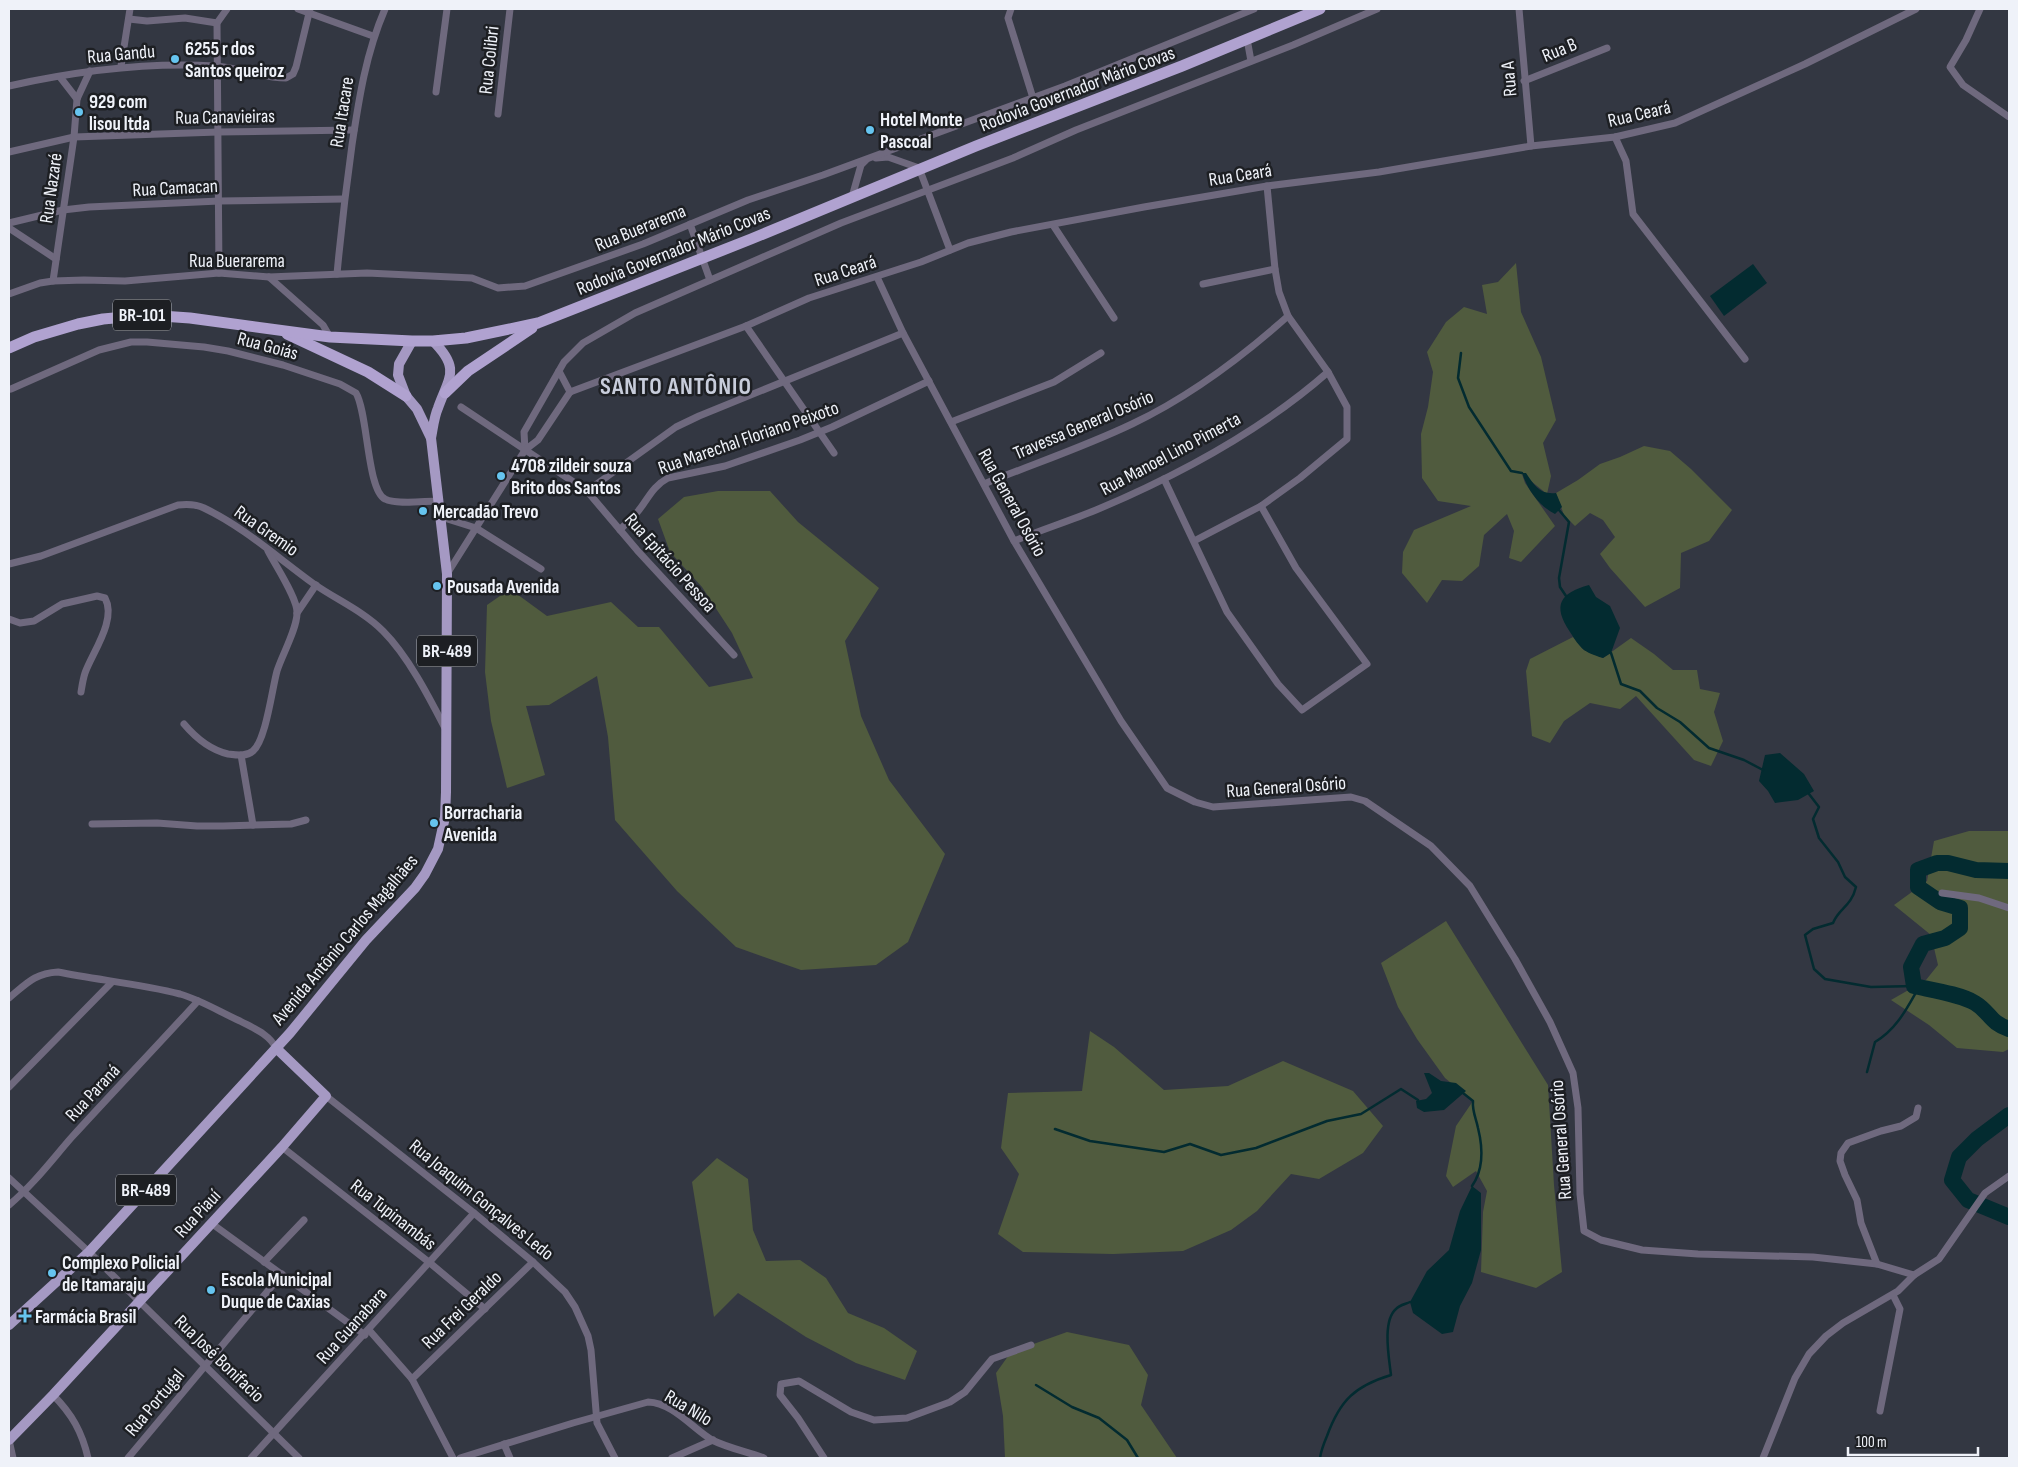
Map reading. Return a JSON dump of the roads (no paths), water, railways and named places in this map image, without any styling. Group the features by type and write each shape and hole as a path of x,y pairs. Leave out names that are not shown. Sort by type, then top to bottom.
{"highway":[{"name":"Rodovia Governador Mário Covas","path":"9,348 34,337 78,324 132,316 190,318 330,337 412,341 466,338 538,323 702,259 919,168 1182,66 1247,39 1304,12 1320,9"},
{"name":"BR-489","path":"445,392 468,372 538,323"},
{"name":"BR-489","path":"278,330 368,372 406,396"}],"main road":[{"name":"BR-489","path":"412,341 399,364 398,375 406,396 417,409 430,438"},
{"name":"BR-489","path":"430,438 438,408 450,376 450,366 445,354 433,341"},
{"path":"417,409 438,408"},
{"name":"Avenida Antônio Carlos Magalhães","path":"9,1325 89,1252 276,1048 366,940 415,888 432,863 438,849 445,817 447,574 430,438"},
{"name":"Rua Joaquim Gonçalves Ledo","path":"276,1048 326,1096"},
{"name":"Rua Piauí","path":"9,1440 54,1395 138,1301 282,1147 326,1096"}],"street":[{"path":"120,66 130,9"},
{"path":"219,273 217,23 227,9"},
{"path":"298,9 310,11 373,36"},
{"name":"Rua Itacare","path":"337,274 344,199 359,96 373,36 385,9"},
{"path":"436,92 447,9"},
{"name":"Rua Colibri","path":"498,114 510,9 506,9"},
{"path":"1011,9 1008,18 1033,98"},
{"name":"Rua Buerarema","path":"9,294 53,281 125,281 219,273 269,278 367,273 472,278 498,288 512,288 537,283 643,244 748,200 1033,98 1254,9"},
{"path":"525,450 524,432 559,371 571,354 598,333 635,313 841,223 1013,158 1076,130 1377,9"},
{"name":"Rua A","path":"1519,9 1531,146"},
{"name":"Rua Ceará","path":"570,392 746,326 808,298 877,277 968,243 1011,232 1267,186 1379,172 1531,146 1616,137 1675,123 1710,109 1916,9"},
{"path":"1980,9 1966,40 1950,68 1963,85 2009,117"},
{"name":"Rua Gandu","path":"9,86 120,66 186,64 218,66 282,78 290,76 296,67 310,11"},
{"path":"128,19 147,21 185,18 217,23"},
{"path":"1247,39 1251,61"},
{"name":"Rua B","path":"1524,81 1607,48"},
{"name":"Rua Nazaré","path":"53,281 74,138 77,99 90,71"},
{"path":"60,77 77,99"},
{"name":"Rua Canavieiras","path":"9,152 74,138 218,132 354,130"},
{"path":"1616,137 1626,162 1634,214 1745,360"},
{"path":"852,197 861,165 867,158 888,157 919,168 950,250"},
{"path":"1194,541 1261,506 1300,478 1347,439 1347,408 1328,372 1288,316 1279,292 1267,186"},
{"name":"Rua Camacan","path":"9,222 63,210 219,201 344,199"},
{"path":"690,224 710,280"},
{"path":"1053,225 1114,318"},
{"path":"9,228 56,259"},
{"path":"1203,284 1275,269"},
{"name":"Rua General Osório","path":"877,277 903,333 1014,540 1121,721 1167,788 1194,802 1213,807 1351,797 1365,801 1431,846 1470,886 1515,959 1550,1022 1573,1073 1578,1108 1580,1194 1584,1230 1601,1240 1642,1250 1698,1254 1813,1256 1877,1264 1914,1275"},
{"path":"269,278 323,324 330,337"},
{"name":"Travessa General Osório","path":"984,484 1133,424 1163,408 1242,356 1288,316"},
{"path":"746,326 834,453"},
{"path":"587,491 676,427 698,416 903,333"},
{"name":"Rua Goiás","path":"11,390 99,350 131,342 204,347 264,360 340,384 356,393 362,411 375,486 383,498 392,501 438,501"},
{"path":"951,422 1054,382 1101,353"},
{"path":"447,574 525,450 538,440 570,392 559,371"},
{"name":"Rua Manoel Lino Pimerta","path":"1014,540 1094,510 1164,479 1212,453 1275,414 1328,372"},
{"name":"Rua Marechal Floriano Peixoto","path":"620,530 636,514 650,492 660,482 675,476 725,466 819,432 929,381"},
{"name":"Rua Epitácio Pessoa","path":"461,407 587,491 734,655"},
{"path":"1164,479 1227,612 1278,684 1302,710 1367,664 1296,568 1261,506"},
{"name":"Rua Gremio","path":"9,564 42,556 178,504 202,507 221,517 316,585 367,618 394,644 428,696 446,730"},
{"path":"441,518 476,528 541,569"},
{"path":"266,549 288,588 297,613"},
{"path":"9,564 9,572"},
{"path":"184,724 197,737 214,748 241,756 254,751 262,739 276,677 297,613 316,585"},
{"path":"9,619 20,624 34,621 62,604 97,596 105,598 108,609 103,635 85,674 81,692"},
{"path":"241,756 253,825"},
{"path":"92,824 253,825 290,824 306,820"},
{"path":"1942,893 1979,898 2009,908"},
{"path":"9,998 39,975 48,972 58,972 181,994 263,1034 276,1048"},
{"path":"9,1087 112,982"},
{"name":"Rua Paraná","path":"9,1204 24,1192 198,1001"},
{"name":"Rua Joaquim Gonçalves Ledo","path":"326,1096 474,1213 533,1262 564,1292 575,1307 588,1336 591,1350 596,1417 614,1458"},
{"path":"1877,1264 1860,1224 1857,1200 1840,1161 1841,1153 1848,1143 1901,1126 1916,1118 1918,1108"},
{"name":"Rua Tupinambás","path":"282,1147 430,1263 485,1309"},
{"path":"1762,1458 1795,1378 1809,1354 1826,1336 1843,1323 1893,1294 1914,1275 1939,1259 1985,1194 2009,1176"},
{"name":"Rua José Bonifacio","path":"9,1178 89,1252 299,1458"},
{"name":"Rua Guanabara","path":"251,1458 367,1333 474,1213"},
{"path":"264,1262 304,1220"},
{"path":"212,1222 264,1262 367,1333 412,1379 453,1458"},
{"name":"Rua Frei Geraldo","path":"412,1379 533,1262"},
{"name":"Rua Portugal","path":"128,1458 282,1274"},
{"path":"1880,1411 1900,1309 1893,1294"},
{"path":"824,1458 798,1418 780,1395 781,1384 799,1381 851,1412 874,1420 907,1418 950,1402 965,1392 992,1359 1030,1345"},
{"path":"54,1395 76,1421 88,1458"},
{"name":"Rua Nilo","path":"460,1458 648,1402 657,1403 674,1412 713,1440 764,1458"},
{"path":"9,1440 13,1458"},
{"path":"672,1458 713,1440"},
{"path":"504,1444 510,1458"}],"waterway":[{"path":"1461,353 1458,378 1469,407 1511,471 1522,473"},
{"path":"1559,510 1569,522 1559,578 1560,587 1566,596"},
{"path":"1611,653 1621,684 1640,691 1657,708 1680,722 1709,748 1744,760 1763,770"},
{"path":"1809,794 1819,807 1813,819 1819,838 1838,862 1845,877 1856,887 1851,899 1833,923 1813,929 1805,935 1814,969 1825,979 1871,987 1914,986"},
{"path":"2009,871 1976,870 1948,863 1937,863 1918,870 1918,887 1940,902 1960,908 1960,928 1945,938 1923,944 1911,967 1914,986 1969,1000 1980,1006 1998,1024 2009,1029"},
{"path":"1867,1072 1875,1042 1883,1037 1895,1024 1906,1010 1919,987"},
{"path":"1055,1129 1090,1141 1164,1152 1190,1144 1221,1155 1256,1148 1327,1121 1361,1114 1401,1089 1418,1100"},
{"path":"1463,1093 1473,1101 1481,1143 1479,1173 1472,1186"},
{"path":"2009,1115 1977,1139 1959,1157 1952,1180 1968,1200 2009,1217"},
{"path":"1320,1458 1332,1423 1343,1404 1358,1390 1378,1379 1391,1375 1388,1350 1389,1322 1397,1308 1410,1302"},
{"path":"1036,1385 1072,1407 1099,1418 1127,1440 1138,1458"}],"place":[{"name":"6255 r dos Santos queiroz","path":"175,59"},
{"name":"929 com lisou ltda","path":"79,112"},
{"name":"Hotel Monte Pascoal","path":"870,130"},
{"name":"4708 zildeir souza Brito dos Santos","path":"501,476"},
{"name":"Mercadão Trevo","path":"423,511"},
{"name":"Pousada Avenida","path":"437,586"},
{"name":"Borracharia Avenida","path":"434,823"},
{"name":"Complexo Policial de Itamaraju","path":"52,1273"},
{"name":"Escola Municipal Duque de Caxias","path":"211,1290"},
{"name":"Farmácia Brasil","path":"25,1316"}],"district":[{"name":"SANTO ANTÔNIO","path":"676,386"}]}
